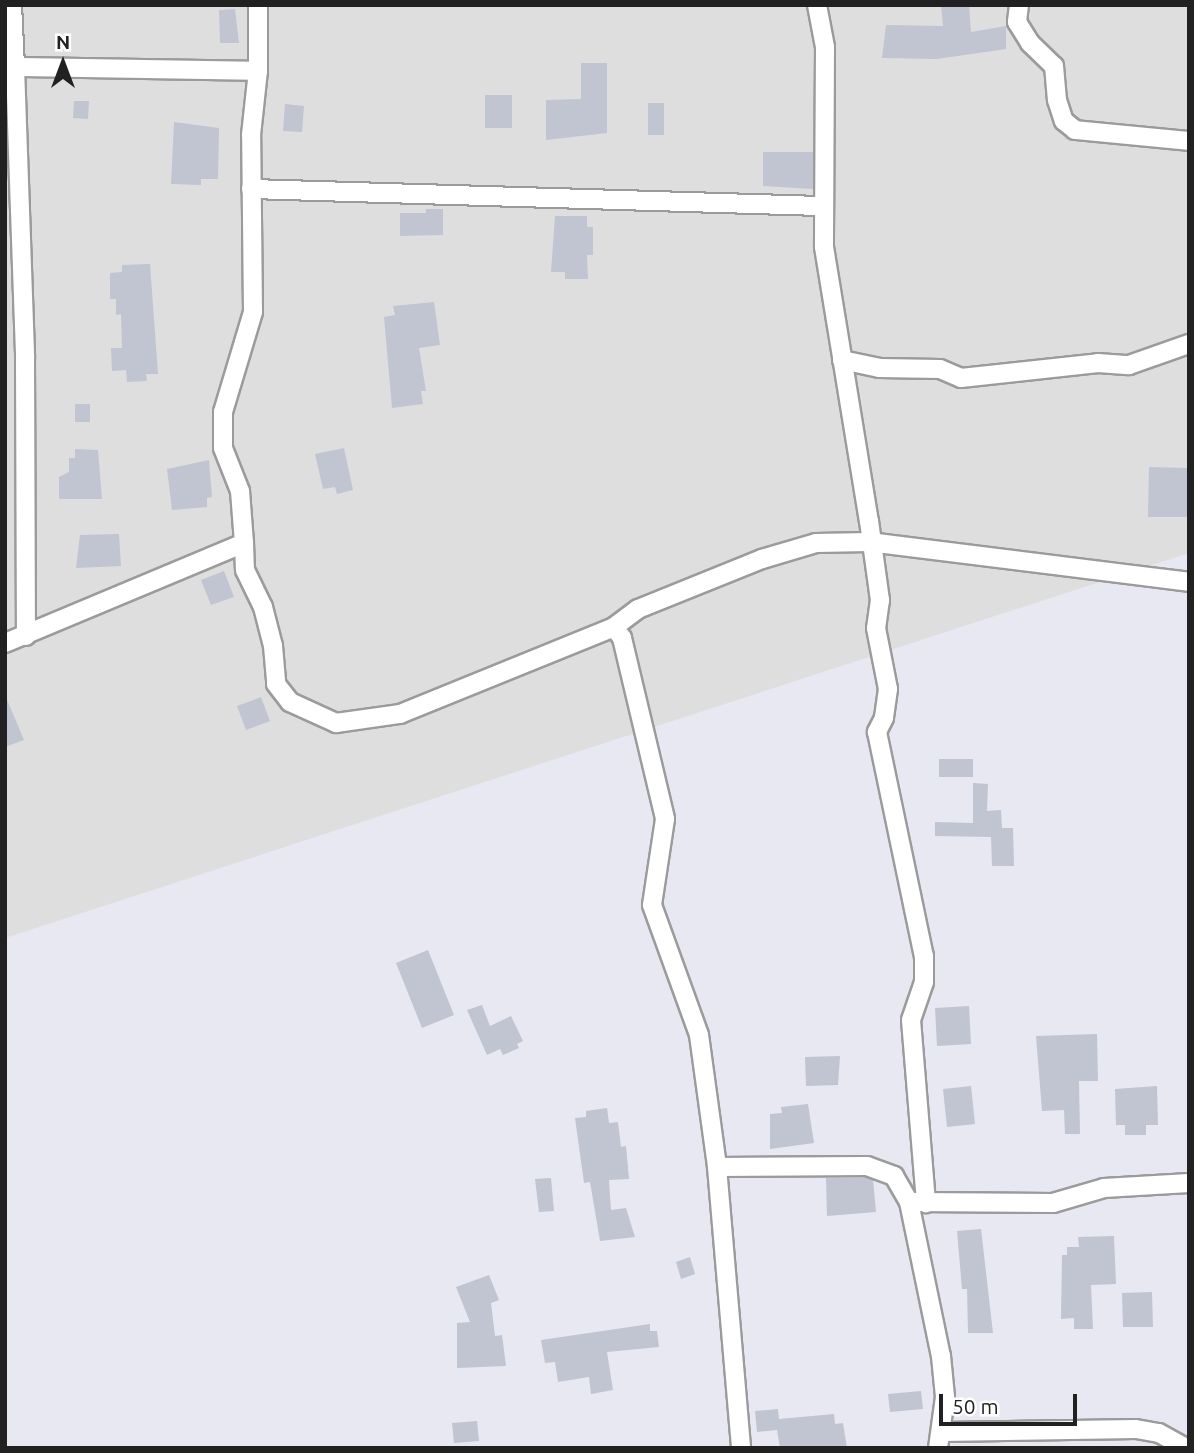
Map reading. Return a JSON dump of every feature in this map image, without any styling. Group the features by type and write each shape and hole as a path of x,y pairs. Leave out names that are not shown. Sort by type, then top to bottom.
{"street":[{"path":"12,5 25,359 26,636"},
{"path":"258,5 258,71 251,188 253,312 223,412 223,448 240,491 245,570 263,607 273,646 276,684 290,702 336,723 400,714 614,627 638,609 762,559 816,543 869,542 1189,582"},
{"path":"817,5 825,47 822,206 842,360 880,600 876,628 888,689 884,718 877,732 924,956 924,982 911,1020 918,1203 941,1356 940,1440 1136,1429 1159,1433 1186,1448"},
{"path":"1019,5 1017,22 1030,43 1054,66 1057,100 1064,121 1075,130 1189,141"},
{"path":"15,67 258,71"},
{"path":"251,188 822,206"},
{"path":"842,360 879,368 940,369 961,378 1098,363 1129,365 1189,344"},
{"path":"5,643 244,543"},
{"path":"614,627 622,638 665,819 652,905 699,1035 717,1167 741,1448"},
{"path":"717,1167 867,1166 894,1176 918,1203 1053,1203 1104,1188 1189,1183"}],"shaded area":[{"path":"5,5 1189,5 1189,553 5,938"}],"building":[{"path":"941,5 969,5 971,32 1006,26 1006,49 937,59 882,58 886,25 943,26"},
{"path":"235,9 239,43 220,43 219,10"},
{"path":"581,63 607,63 607,133 546,140 546,100 581,99"},
{"path":"485,95 512,95 512,128 485,128"},
{"path":"74,101 89,101 88,119 73,118"},
{"path":"648,103 664,103 664,135 648,135"},
{"path":"285,104 304,106 302,132 283,131"},
{"path":"174,122 219,128 218,179 201,179 201,185 171,184"},
{"path":"763,152 813,152 813,189 763,186"},
{"path":"426,209 443,209 443,235 400,236 400,213 426,213"},
{"path":"555,216 587,216 587,227 593,227 593,255 587,255 588,279 565,279 565,272 551,272"},
{"path":"150,264 158,374 146,374 147,381 127,382 126,370 112,371 111,348 122,348 121,314 116,315 116,299 110,299 110,273 122,272 122,265"},
{"path":"434,302 440,345 419,348 426,391 421,391 423,404 392,408 384,317 395,315 393,306"},
{"path":"75,404 90,404 90,422 75,422"},
{"path":"344,448 353,490 337,494 335,487 323,489 315,454"},
{"path":"75,449 98,450 102,499 59,499 59,477 69,472 69,458 75,458"},
{"path":"209,460 212,497 207,498 207,507 172,510 167,469"},
{"path":"1149,467 1189,468 1189,517 1148,517"},
{"path":"119,534 121,566 76,568 80,535"},
{"path":"224,571 234,597 211,605 201,580"},
{"path":"5,695 24,740 5,747"},
{"path":"261,697 270,721 246,730 237,706"},
{"path":"939,759 973,759 973,777 939,777"},
{"path":"973,783 988,784 987,811 1001,810 1002,828 1013,828 1014,866 992,866 991,837 935,836 935,822 973,823"},
{"path":"428,950 454,1015 422,1028 396,963"},
{"path":"482,1005 490,1026 511,1016 523,1041 517,1044 519,1048 503,1055 500,1049 487,1055 467,1010"},
{"path":"969,1006 971,1044 937,1046 935,1008"},
{"path":"1097,1034 1098,1081 1079,1081 1080,1134 1065,1134 1064,1110 1042,1111 1036,1036"},
{"path":"840,1056 838,1085 806,1086 805,1057"},
{"path":"971,1086 975,1124 947,1127 943,1089"},
{"path":"1157,1086 1158,1125 1146,1125 1146,1135 1125,1135 1125,1125 1116,1125 1115,1089"},
{"path":"808,1104 814,1143 770,1149 770,1114 782,1113 781,1107"},
{"path":"607,1108 609,1123 618,1122 621,1147 626,1146 629,1179 609,1180 611,1210 626,1208 635,1237 600,1241 590,1182 584,1183 575,1118 586,1117 586,1111"},
{"path":"865,1177 873,1180 876,1212 827,1216 826,1178"},
{"path":"551,1178 554,1211 539,1212 535,1179"},
{"path":"981,1229 993,1333 968,1333 967,1289 962,1289 957,1231"},
{"path":"1114,1236 1116,1284 1091,1285 1093,1329 1074,1329 1074,1318 1061,1319 1062,1255 1067,1255 1067,1247 1079,1247 1078,1237"},
{"path":"690,1257 695,1274 681,1279 676,1262"},
{"path":"489,1275 499,1300 491,1303 495,1336 502,1335 506,1366 457,1368 457,1323 470,1322 456,1287"},
{"path":"1152,1292 1153,1327 1123,1327 1122,1293"},
{"path":"650,1324 650,1331 657,1331 659,1347 607,1352 613,1390 591,1394 589,1377 558,1382 555,1362 545,1363 541,1340"},
{"path":"921,1391 923,1409 890,1412 888,1394"},
{"path":"778,1409 779,1419 834,1414 835,1424 843,1423 847,1448 780,1448 777,1430 757,1432 755,1411"},
{"path":"477,1421 479,1441 454,1443 452,1423"}]}
